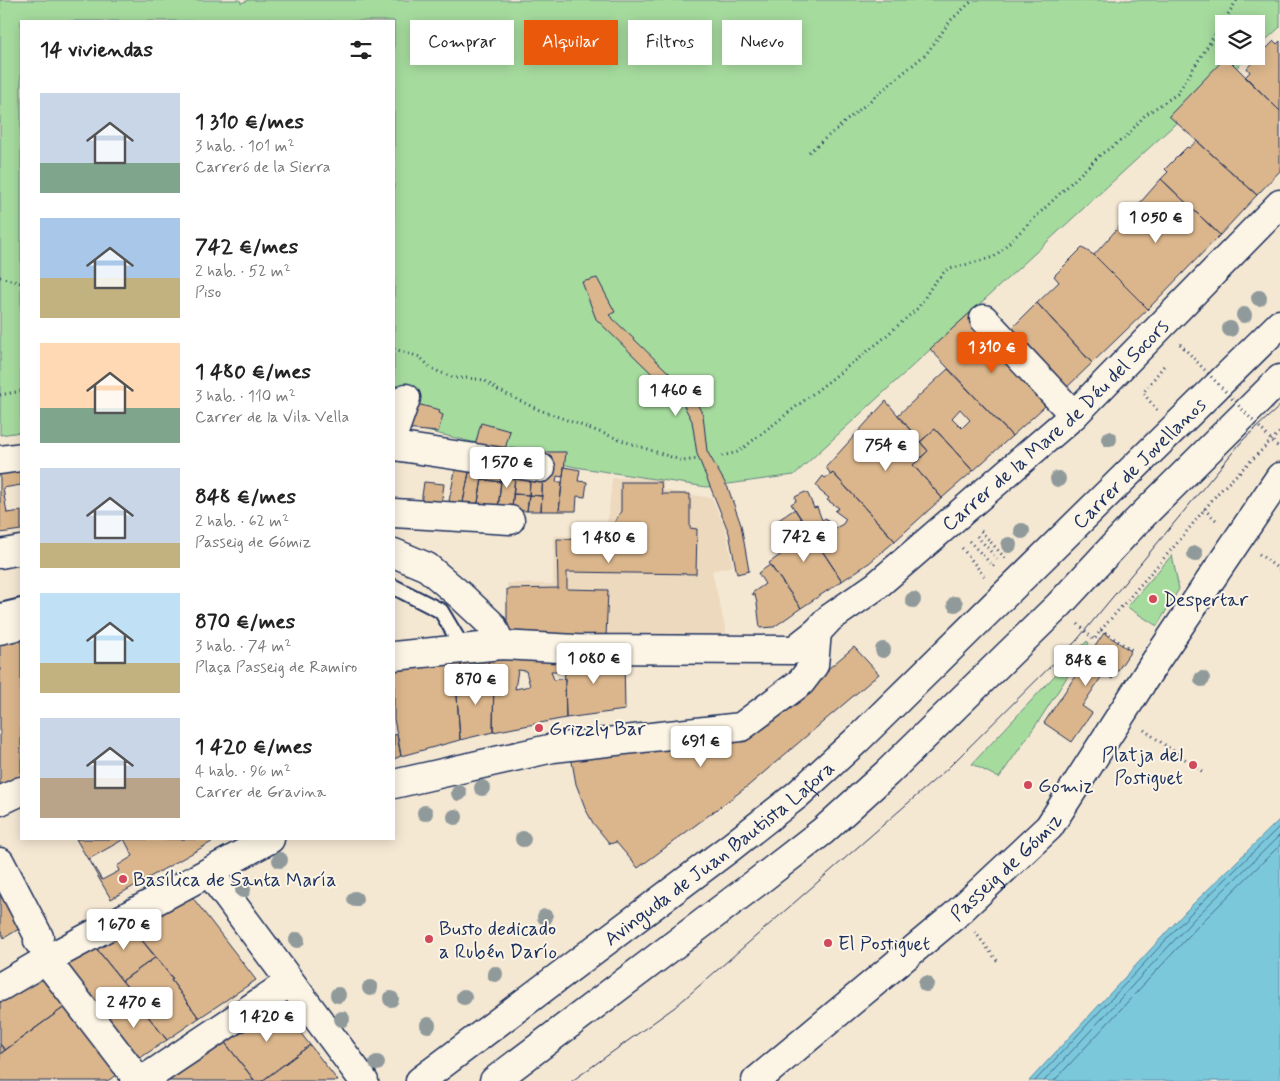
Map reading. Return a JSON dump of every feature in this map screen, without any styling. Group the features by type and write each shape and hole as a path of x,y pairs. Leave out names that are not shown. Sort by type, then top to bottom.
{"street":[{"name":"Carrer de la Mare de Déu del Socors","path":"395,656 500,645 576,649 794,650 817,632 830,618 876,586 1074,415 1280,204"},
{"path":"984,319 1074,415"},
{"name":"Carrer de Jovellanos","path":"993,591 1173,430 1280,324"},
{"name":"Carrer de Jovellanos","path":"494,1081 823,830 887,773 1060,605 1136,522 1280,379"},
{"path":"395,429 406,398"},
{"path":"395,446 541,468"},
{"path":"0,460 20,457"},
{"name":"Passeig de Gómiz","path":"756,1081 959,912 1049,827 1155,662 1280,477"},
{"path":"395,513 510,520"},
{"path":"0,554 20,550"},
{"path":"395,553 427,567 460,595 492,625 500,645"},
{"name":"Avinguda de Juan Bautista Lafora","path":"420,1081 731,847 797,795 857,740 993,591"},
{"path":"0,630 20,625"},
{"path":"395,784 553,748 741,728 801,682 814,665 817,632"},
{"path":"0,801 20,791"},
{"path":"0,987 42,950 209,872 268,840"},
{"path":"0,862 38,937 42,950 141,1081 290,982"},
{"path":"209,872 364,1081"}],"lane":[{"path":"395,588 441,612 463,648"},
{"path":"0,611 20,606"}],"path":[{"path":"809,152 927,53 951,20 973,0"},
{"path":"722,456 738,452 878,343 918,308 934,283 946,270 994,257 1100,155 1126,137 1145,115 1177,94 1237,0"},
{"path":"0,277 20,283"},
{"path":"1175,351 1187,338"},
{"path":"1180,344 1280,449"},
{"path":"395,349 420,357 432,369 454,378 484,380 498,390 537,409 623,441 682,461 698,459"},
{"path":"1170,358 1143,393 1173,430"},
{"path":"0,395 20,391"},
{"path":"1094,640 1217,494 1280,432"},
{"path":"974,524 1008,561"},
{"path":"963,535 993,566 999,560 976,534"},
{"path":"956,541 993,591"},
{"path":"1101,630 1135,652 1155,662"},
{"path":"1121,714 1203,772"},
{"path":"959,912 998,962"}],"shaded area":[{"path":"664,477 664,490 712,498 725,527 733,566 712,571 728,640 507,635 507,583 553,584 554,536 602,536 608,519 612,478"}],"green space":[{"path":"0,0 240,0 241,3 249,0 1280,0 1280,27 1265,41 1265,15 1215,15 1215,65 1239,65 794,475 707,487 575,467 395,423 395,20 20,20 20,432 0,435"},
{"path":"1172,555 1179,589 1157,626 1127,607"},
{"path":"1087,641 1089,643 999,778 972,764"}],"water":[{"path":"1280,819 1280,1081 1029,1081 1187,910"}],"building":[{"path":"1274,41 1277,44 1280,41 1280,111 1245,77 1250,72 1247,68 1250,65 1265,65 1265,50"},
{"path":"1218,65 1234,65 1280,111 1280,171 1257,195 1169,116"},
{"path":"1197,141 1257,195 1220,235 1161,179 1168,172 1165,169 1187,147 1189,148"},
{"path":"1161,179 1220,235 1148,309 1094,255"},
{"path":"1082,248 1094,255 1148,309 1092,363 1037,303 1059,282 1054,276"},
{"path":"597,278 615,312 609,315 693,396 703,415 707,451 728,488 741,525 749,571 737,574 729,533 697,454 692,421 683,404 596,319 582,282"},
{"path":"1037,303 1092,363 1063,391 1009,331"},
{"path":"972,311 1054,398 1012,436 930,349"},
{"path":"948,369 1012,436 973,471 935,429 920,442 898,415","holes":["960,409 970,420 962,428 952,418"]},
{"path":"886,401 928,451 913,465 942,498 895,541 833,473 831,475 826,467"},
{"path":"413,403 440,410 439,413 443,415 438,432 405,429"},
{"path":"481,423 510,431 502,460 473,453"},
{"path":"935,429 973,471 942,498 913,465 928,451 920,442"},
{"path":"544,452 566,452 563,477 557,476 556,482 562,482 559,511 541,511"},
{"path":"457,461 470,467 462,507 448,506"},
{"path":"20,462 20,485 3,488 7,513 20,511 20,530 0,533 0,465"},
{"path":"471,463 488,465 485,480 482,479 477,508 462,507"},
{"path":"488,465 502,467 501,482 485,480"},
{"path":"502,467 516,468 512,510 498,510"},
{"path":"564,467 580,470 578,481 587,482 585,497 577,496 576,511 559,511"},
{"path":"516,468 531,469 529,495 513,494"},
{"path":"531,469 543,470 542,496 529,495"},
{"path":"833,473 895,541 869,563 842,581 791,504 796,501 795,497 805,492 808,494 814,508 817,507 822,520 826,518 832,530 843,524 846,519 835,511 839,508 827,500 829,498 816,485 823,476 825,478"},
{"path":"482,479 501,482 498,510 477,508"},
{"path":"424,482 444,484 441,506 421,503"},
{"path":"621,482 661,482 662,494 690,494 690,528 697,529 696,574 567,572 567,589 608,590 606,637 507,635 507,589 558,588 557,539 605,540 621,511"},
{"path":"513,494 529,495 527,511 512,510"},
{"path":"529,495 542,496 541,511 527,511"},
{"path":"795,509 842,581 801,608 769,563 794,545 777,521"},
{"path":"770,565 801,608 774,627 760,628 757,603 755,595 752,593 765,584 758,573"},
{"path":"1104,633 1131,651 1112,679 1104,673 1082,706 1092,713 1072,742 1044,723"},
{"path":"20,638 20,778 0,787 0,644"},
{"path":"854,647 879,674 748,786 638,868 616,842 610,844 593,823 576,784 571,756 751,734"},
{"path":"489,652 564,655 565,671 551,671 554,680 565,678 566,718 493,732 494,670 488,670","holes":["518,670 526,671 530,686 515,689"]},
{"path":"489,652 488,672 484,672 484,677 462,679 460,653"},
{"path":"460,653 462,679 456,680 460,740 401,756 395,724 395,662"},
{"path":"564,655 624,657 625,710 566,718"},
{"path":"494,675 493,732 460,740 456,680"},
{"path":"397,734 401,756 395,759 395,735"},
{"name":"Basílica de Santa María","path":"77,840 215,840 111,899"},
{"path":"122,840 125,840 133,856 117,866 119,871 102,880 89,859"},
{"path":"0,883 29,923 4,938 0,930"},
{"path":"186,889 256,980 199,1018 171,980 173,979 127,922"},
{"path":"127,922 156,957 122,981 92,943"},
{"path":"92,943 133,994 101,1017 59,961"},
{"path":"156,957 199,1018 167,1040 122,981"},
{"path":"38,975 66,1006 5,1050 0,1044 0,997"},
{"path":"131,995 167,1040 134,1062 101,1017"},
{"path":"277,1003 310,1045 262,1081 255,1081 223,1040"},
{"path":"66,1006 117,1075 107,1081 0,1081 0,1054"},
{"path":"223,1040 255,1081 164,1081"},
{"path":"0,1044 5,1050 0,1054"},
{"path":"310,1045 338,1081 262,1081"}],"tram line":[{"path":"572,1081 675,1007 947,769 1077,640 1243,440 1280,406"}],"place":[{"name":"Despertar","path":"1153,599"},
{"name":"Grizzly Bar","path":"539,728"},
{"name":"Platja del Postiguet","path":"1193,765"},
{"name":"Gomiz","path":"1028,785"},
{"name":"Basílica de Santa María","path":"123,879"},
{"name":"Busto dedicado a Rubén Darío","path":"429,939"},
{"name":"El Postiguet","path":"828,943"}]}
